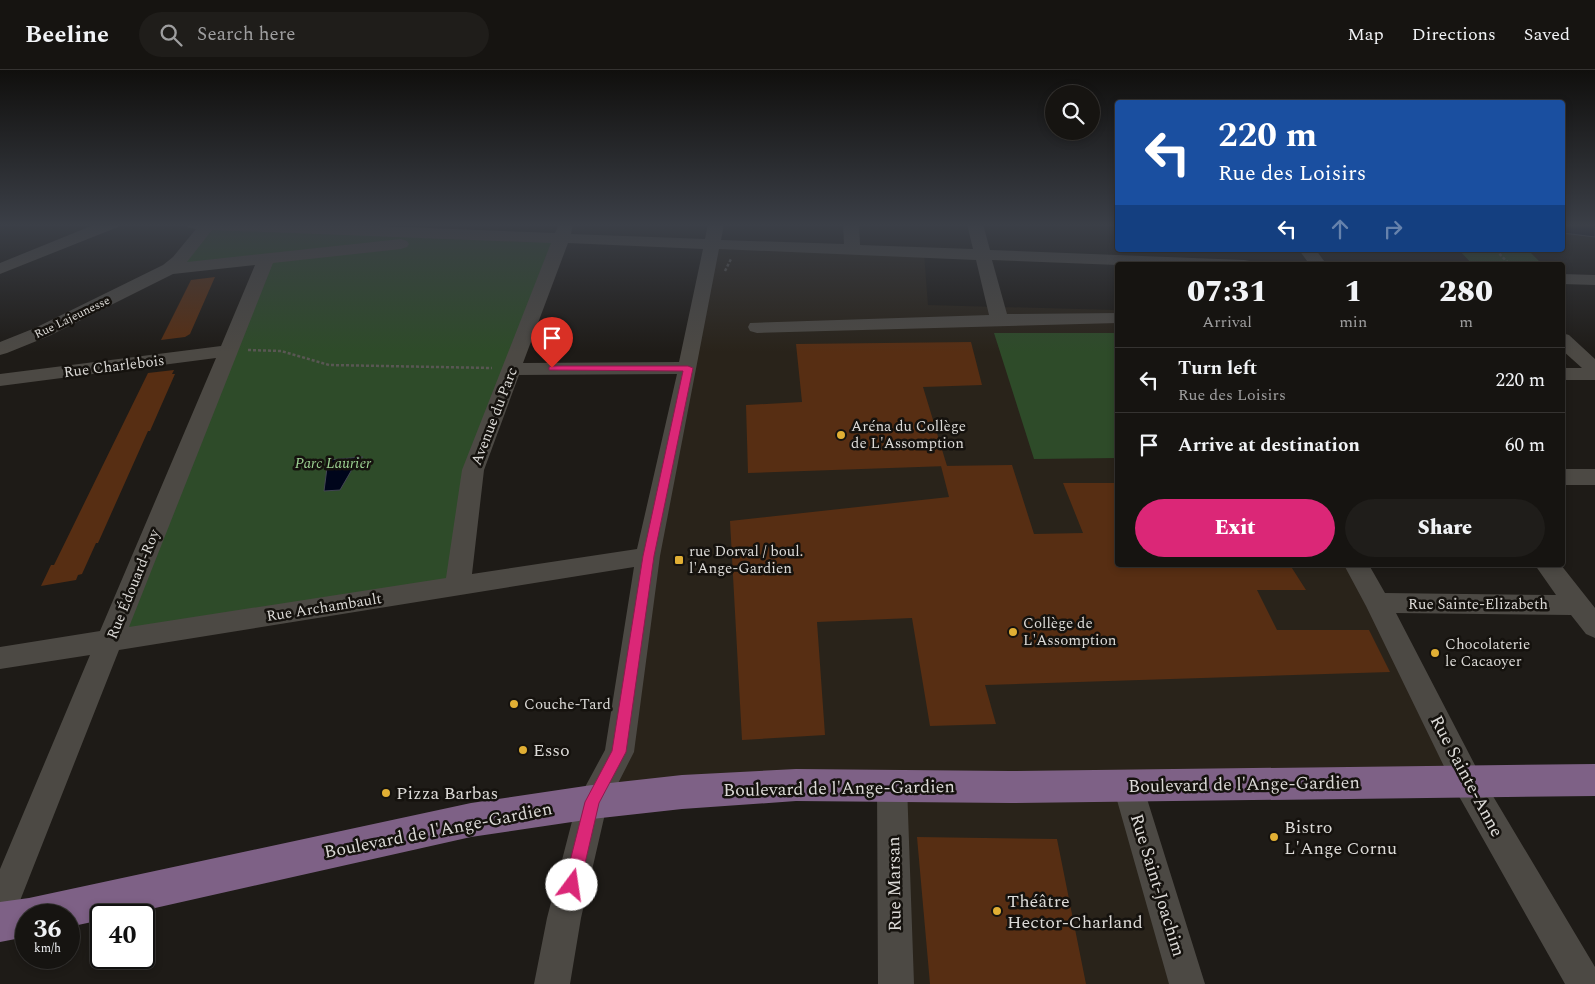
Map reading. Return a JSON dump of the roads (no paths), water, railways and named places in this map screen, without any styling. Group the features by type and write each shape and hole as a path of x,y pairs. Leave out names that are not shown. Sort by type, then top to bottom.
{"main road":[{"name":"Boulevard de l'Ange-Gardien","path":"80,905 471,820 592,802 764,786 892,785 1010,787 1595,780"},
{"path":"0,922 15,919"}],"street":[{"name":"Rue Lajeunesse","path":"0,349 42,332 172,267"},
{"name":"Rue Lajeunesse","path":"169,269 192,267"},
{"name":"Rue Édouard-Roy","path":"0,909 263,267"},
{"name":"Avenue du Parc","path":"458,586 473,470 551,267"},
{"path":"552,984 564,918 592,802 619,752 648,556 688,368 707,267"},
{"path":"986,267 999,320"},
{"path":"1565,279 1595,280"},
{"path":"757,327 1115,318"},
{"path":"0,396 5,379 42,332"},
{"path":"1565,342 1595,370"},
{"name":"Rue Charlebois","path":"5,379 228,351"},
{"path":"513,368 688,368"},
{"path":"1565,374 1595,374"},
{"path":"1565,477 1595,477"},
{"name":"Rue Archambault","path":"0,658 648,556"},
{"name":"Rue Sainte-Anne","path":"1357,567 1378,604 1467,781 1585,984"},
{"path":"1549,567 1595,627"},
{"name":"Rue Sainte-Elizabeth","path":"1378,604 1578,605"},
{"name":"Rue Marsan","path":"892,785 896,984"},
{"name":"Rue Saint-Joachim","path":"1128,786 1187,984"}],"water":[{"path":"363,457 358,459 340,490 324,491 328,460"}],"place":[{"name":"Aréna du Collège de L'Assomption","path":"841,435"},
{"name":"rue Dorval / boul. l'Ange-Gardien","path":"679,560"},
{"name":"Collège de L'Assomption","path":"1013,632"},
{"name":"Chocolaterie le Cacaoyer","path":"1435,653"},
{"name":"Couche-Tard","path":"514,704"},
{"name":"Esso","path":"523,750"},
{"name":"Pizza Barbas","path":"386,793"},
{"name":"Bistro L'Ange Cornu","path":"1274,837"},
{"name":"Théâtre Hector-Charland","path":"997,911"}],"park label":[{"name":"Parc Laurier","path":"333,463"}]}
